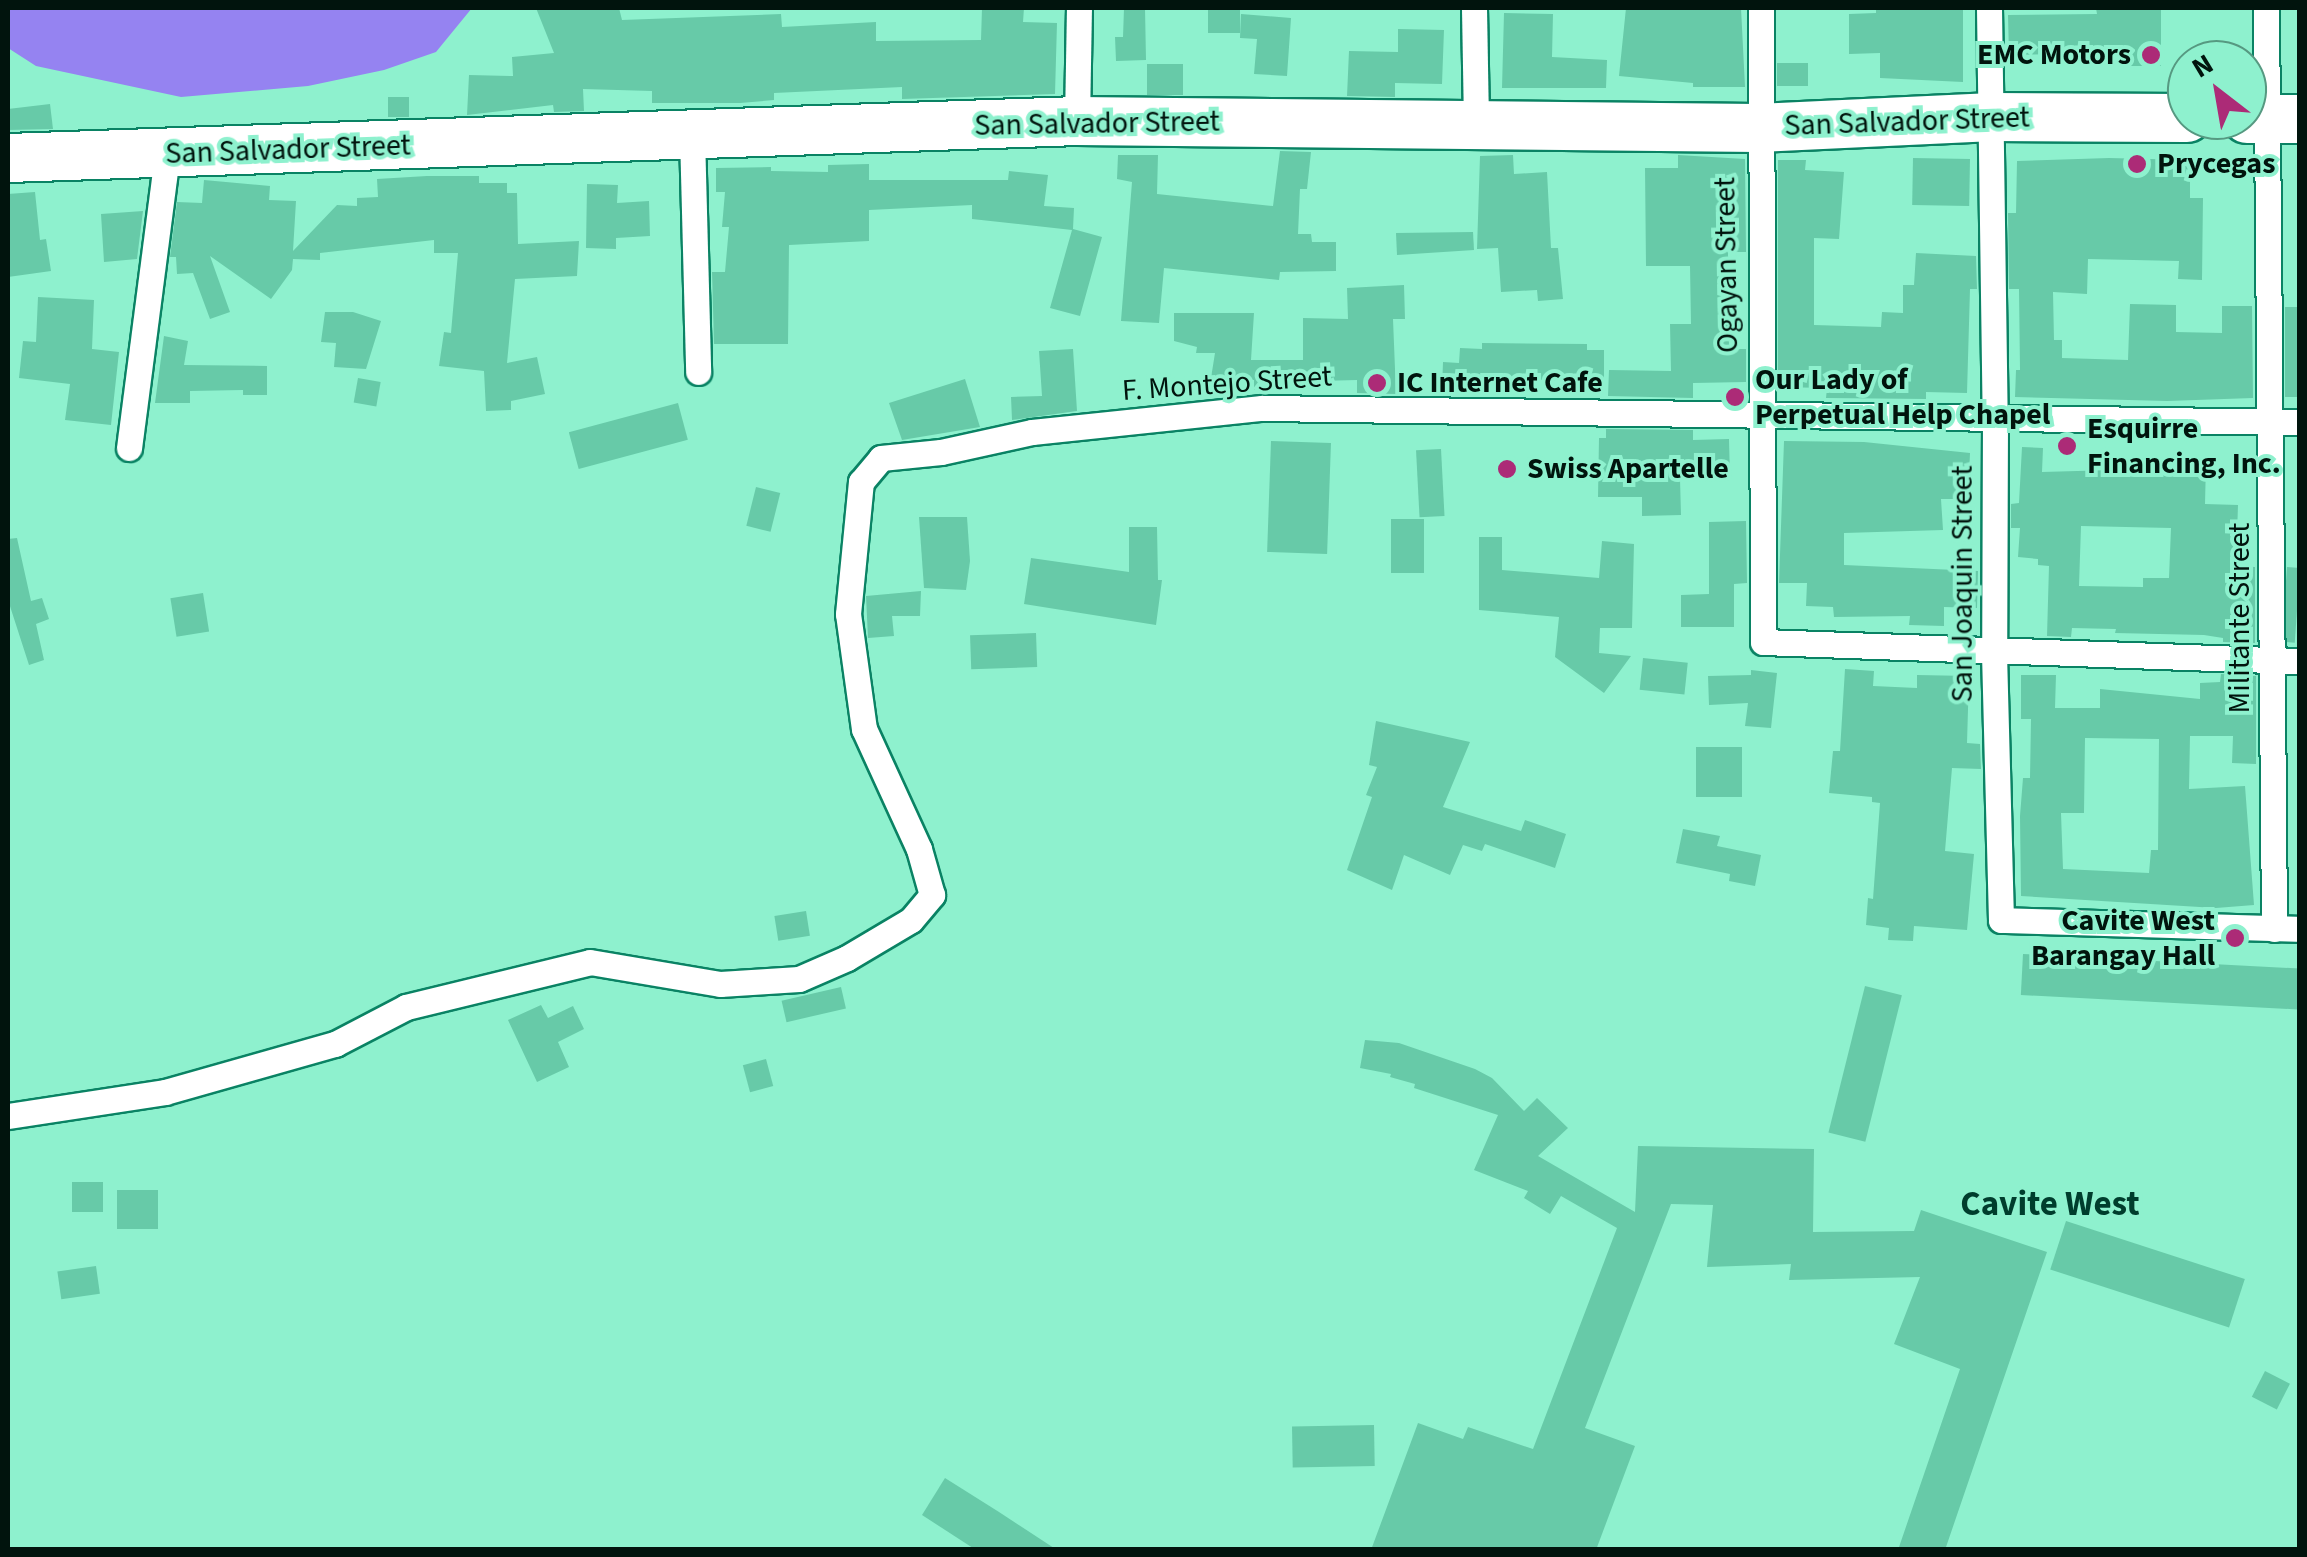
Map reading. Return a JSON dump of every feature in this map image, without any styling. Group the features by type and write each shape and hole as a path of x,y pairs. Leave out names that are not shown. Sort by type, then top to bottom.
{"highway":[{"name":"San Salvador Street","path":"8,158 1077,121 1758,128 1992,117 2167,118"}],"street":[{"path":"1077,121 1078,8"},
{"path":"1474,8 1476,124"},
{"name":"Ogayan Street","path":"1760,8 1763,642 1994,653"},
{"name":"San Joaquin Street","path":"1989,8 1996,420 1994,653 2001,920 2287,929"},
{"name":"Militante Street","path":"2266,8 2271,119 2273,660 2287,929"},
{"path":"692,135 698,372"},
{"path":"128,448 167,154"},
{"name":"F. Montejo Street","path":"8,1116 184,1087 335,1044 406,1006 590,962 720,984 800,979 847,958 911,920 932,895 919,849 864,729 848,614 861,482 881,458 940,452 1032,432 1262,408 2300,422"},
{"path":"1994,653 2300,661"}],"shaded area":[{"path":"8,8 472,8 436,52 384,70 308,86 181,97 36,66 8,48"}],"building":[{"path":"536,8 619,8 622,20 781,14 782,27 876,22 876,41 981,40 982,8 1024,8 1023,22 1057,23 1055,94 902,99 902,87 774,93 774,100 740,103 652,103 652,91 583,89 584,111 554,112 553,105 467,115 469,75 513,76 512,57 554,53"},
{"path":"1124,8 1145,8 1146,60 1116,61 1115,37 1123,37"},
{"path":"1208,8 1240,8 1240,33 1208,33"},
{"path":"1626,8 1741,8 1745,87 1693,87 1693,83 1619,76"},
{"path":"1876,8 1963,8 1963,82 1880,78 1880,53 1849,54 1849,14 1876,13"},
{"path":"2096,8 2161,8 2161,66 2131,66 2131,53 2009,55 2008,15 2097,14"},
{"path":"1504,13 1553,14 1552,57 1607,60 1606,88 1502,88"},
{"path":"1241,14 1291,18 1287,76 1254,74 1257,39 1240,38"},
{"path":"1398,29 1444,30 1442,84 1395,83 1395,97 1347,96 1349,51 1398,52"},
{"path":"1777,63 1808,63 1808,86 1777,86"},
{"path":"1147,64 1183,64 1183,95 1147,95"},
{"path":"388,97 409,97 409,117 388,117"},
{"path":"50,104 53,129 8,130 8,109"},
{"path":"1280,151 1311,152 1307,189 1300,189 1298,234 1311,234 1312,242 1336,242 1336,271 1280,272 1279,280 1164,268 1159,323 1121,321 1132,182 1117,179 1118,155 1158,155 1157,194 1273,206"},
{"path":"1513,155 1514,174 1547,172 1551,248 1558,248 1563,299 1538,301 1537,290 1501,292 1498,248 1477,249 1480,156"},
{"path":"1678,155 1745,159 1746,252 1728,252 1729,349 1746,349 1746,382 1693,383 1693,398 1608,396 1609,370 1671,371 1670,324 1691,324 1690,266 1646,266 1645,168 1678,168"},
{"path":"1913,158 1970,159 1969,206 1912,205"},
{"path":"1778,160 1806,160 1805,170 1844,172 1839,239 1814,238 1814,325 1881,327 1882,312 1903,313 1903,285 1914,285 1916,253 1976,256 1977,289 1970,289 1967,393 1926,392 1926,399 1826,398 1827,388 1778,387"},
{"path":"2190,160 2190,198 2203,198 2202,280 2178,279 2179,261 2088,259 2087,294 2053,292 2054,340 2062,340 2062,358 2128,360 2130,304 2176,305 2176,332 2222,333 2222,306 2252,306 2253,398 2167,401 2015,397 2016,370 2020,370 2019,289 2009,289 2008,213 2016,213 2017,161"},
{"path":"869,164 869,180 1008,180 1009,171 1048,175 1044,206 1074,208 1073,229 1102,237 1080,316 1050,308 1072,230 972,219 972,205 869,210 869,241 789,245 788,344 714,344 712,272 725,272 729,227 722,227 725,192 716,192 716,168 828,172 828,165"},
{"path":"479,176 479,183 507,183 507,193 517,193 518,244 579,241 577,276 515,279 507,363 537,357 545,394 511,401 511,410 486,411 484,371 439,366 444,332 451,333 458,253 434,253 434,240 320,253 320,260 293,259 292,270 271,299 210,256 230,312 210,319 193,273 177,274 176,257 170,257 177,202 202,203 204,180 270,186 269,200 296,201 293,251 337,205 357,206 357,198 378,197 377,179"},
{"path":"587,184 618,185 617,203 649,201 650,236 616,238 616,249 586,248"},
{"path":"35,192 40,240 46,239 51,271 8,277 8,194"},
{"path":"143,211 137,259 104,262 101,214"},
{"path":"1473,232 1474,250 1397,255 1396,233"},
{"path":"1404,285 1405,319 1393,319 1396,394 1357,393 1357,380 1280,382 1280,389 1254,390 1254,380 1211,378 1215,353 1196,353 1197,347 1174,341 1174,313 1254,313 1251,360 1303,360 1303,318 1348,319 1347,288"},
{"path":"38,297 94,300 92,349 119,352 111,425 65,420 70,384 19,378 23,341 36,342"},
{"path":"2285,307 2300,307 2300,397 2285,397"},
{"path":"325,312 353,312 381,321 366,369 334,367 336,343 321,342"},
{"path":"164,336 188,341 184,365 267,366 267,395 243,395 243,390 190,391 190,403 155,403"},
{"path":"1482,343 1587,344 1587,350 1604,350 1604,382 1540,380 1539,392 1502,390 1502,395 1442,390 1443,362 1459,363 1460,348 1482,349"},
{"path":"1073,349 1077,411 1012,420 1011,397 1042,396 1039,351"},
{"path":"358,378 381,382 376,407 354,403"},
{"path":"965,379 980,427 902,440 889,403"},
{"path":"678,403 688,440 579,469 569,432"},
{"path":"1606,429 1693,430 1693,440 1729,439 1730,478 1680,479 1681,515 1642,516 1642,497 1598,497 1599,438 1606,438"},
{"path":"1271,441 1331,443 1327,554 1267,552"},
{"path":"1784,441 1864,442 1970,453 1968,499 1941,499 1943,530 1844,533 1844,565 1978,571 1977,608 1944,607 1944,626 1909,625 1910,616 1834,617 1833,607 1806,606 1807,583 1779,583"},
{"path":"2022,447 2043,448 2042,472 2113,470 2114,458 2206,463 2205,504 2238,505 2236,566 2255,567 2255,643 2223,642 2223,638 2204,635 2115,633 2116,629 2072,628 2071,637 2047,636 2049,566 2038,565 2038,559 2018,557 2020,528 2011,528 2011,504 2019,503","holes":["2081,526 2171,528 2169,578 2143,578 2143,587 2079,586"]},
{"path":"1441,449 1445,516 1420,517 1416,450"},
{"path":"756,487 780,493 771,532 746,526"},
{"path":"919,517 967,517 970,561 966,590 924,588"},
{"path":"1391,519 1424,519 1424,573 1391,573"},
{"path":"1746,521 1747,583 1734,584 1734,627 1681,627 1681,595 1709,594 1709,522"},
{"path":"1129,527 1157,527 1158,580 1162,580 1156,625 1024,604 1031,558 1129,572"},
{"path":"1479,537 1502,537 1502,570 1599,578 1602,541 1634,544 1632,628 1600,628 1599,653 1631,656 1604,693 1555,657 1559,617 1479,610"},
{"path":"17,538 31,601 42,598 49,619 36,624 44,660 29,665 8,600 8,539"},
{"path":"2287,567 2300,568 2295,643 2282,642"},
{"path":"921,591 920,616 892,616 894,636 868,638 866,596"},
{"path":"203,593 209,632 177,637 170,598"},
{"path":"1036,633 1037,667 971,669 970,635"},
{"path":"1643,658 1688,663 1684,695 1640,690"},
{"path":"1845,669 1874,671 1873,686 1917,688 1917,675 1969,676 1967,743 1980,744 1981,769 1952,768 1945,851 1974,854 1967,930 1914,926 1913,941 1888,940 1889,928 1866,925 1868,898 1873,899 1880,803 1872,802 1872,797 1829,793 1833,751 1840,751"},
{"path":"1751,670 1777,673 1771,728 1745,726 1748,703 1709,705 1708,676 1751,675"},
{"path":"2221,674 2256,676 2256,764 2232,763 2233,736 2190,736 2189,789 2245,786 2254,905 2216,908 2021,896 2020,816 2023,778 2030,778 2031,719 2021,719 2021,675 2056,675 2055,708 2100,708 2100,689 2200,699 2200,683 2220,682","holes":["2085,738 2159,739 2158,850 2151,850 2149,873 2063,869 2061,813 2084,813"]},
{"path":"1376,721 1470,742 1443,807 1521,831 1525,820 1566,834 1555,868 1485,844 1482,851 1463,845 1450,875 1404,855 1392,890 1347,870 1372,797 1366,795 1377,767 1369,765"},
{"path":"1696,747 1742,747 1742,797 1696,797"},
{"path":"1683,829 1720,836 1717,846 1761,855 1755,886 1729,881 1730,874 1676,863"},
{"path":"806,911 810,936 778,941 774,916"},
{"path":"2023,954 2300,968 2297,1009 2021,995"},
{"path":"1865,986 1902,995 1865,1142 1828,1133"},
{"path":"841,987 846,1008 787,1022 782,1001"},
{"path":"541,1005 548,1018 573,1006 584,1029 558,1042 569,1067 537,1082 508,1020"},
{"path":"1365,1040 1399,1043 1475,1069 1492,1078 1524,1111 1537,1098 1568,1128 1538,1156 1635,1212 1638,1146 1814,1149 1813,1232 1914,1231 1921,1210 2047,1252 1945,1550 1898,1550 1960,1369 1894,1344 1920,1277 1789,1280 1791,1264 1707,1267 1713,1205 1671,1204 1585,1428 1635,1446 1596,1550 1371,1550 1418,1423 1463,1439 1468,1427 1533,1449 1617,1228 1561,1196 1550,1214 1524,1198 1528,1191 1474,1170 1498,1115 1414,1088 1415,1084 1390,1077 1391,1074 1360,1068"},
{"path":"766,1059 773,1086 750,1092 743,1065"},
{"path":"72,1182 103,1182 103,1212 72,1212"},
{"path":"117,1190 158,1190 158,1229 117,1229"},
{"path":"2066,1221 2245,1279 2229,1328 2050,1270"},
{"path":"96,1266 100,1294 61,1299 57,1271"},
{"path":"2265,1371 2290,1384 2277,1410 2252,1397"},
{"path":"1374,1425 1375,1466 1293,1467 1292,1426"},
{"path":"945,1478 1057,1550 976,1550 922,1515"}],"place":[{"name":"EMC Motors","path":"2151,55"},
{"name":"Prycegas","path":"2137,164"},
{"name":"IC Internet Cafe","path":"1377,383"},
{"name":"Our Lady of Perpetual Help Chapel","path":"1735,397"},
{"name":"Esquirre Financing, Inc.","path":"2067,446"},
{"name":"Swiss Apartelle","path":"1507,469"},
{"name":"Cavite West Barangay Hall","path":"2235,938"}],"district":[{"name":"Cavite West","path":"2050,1204"}]}
